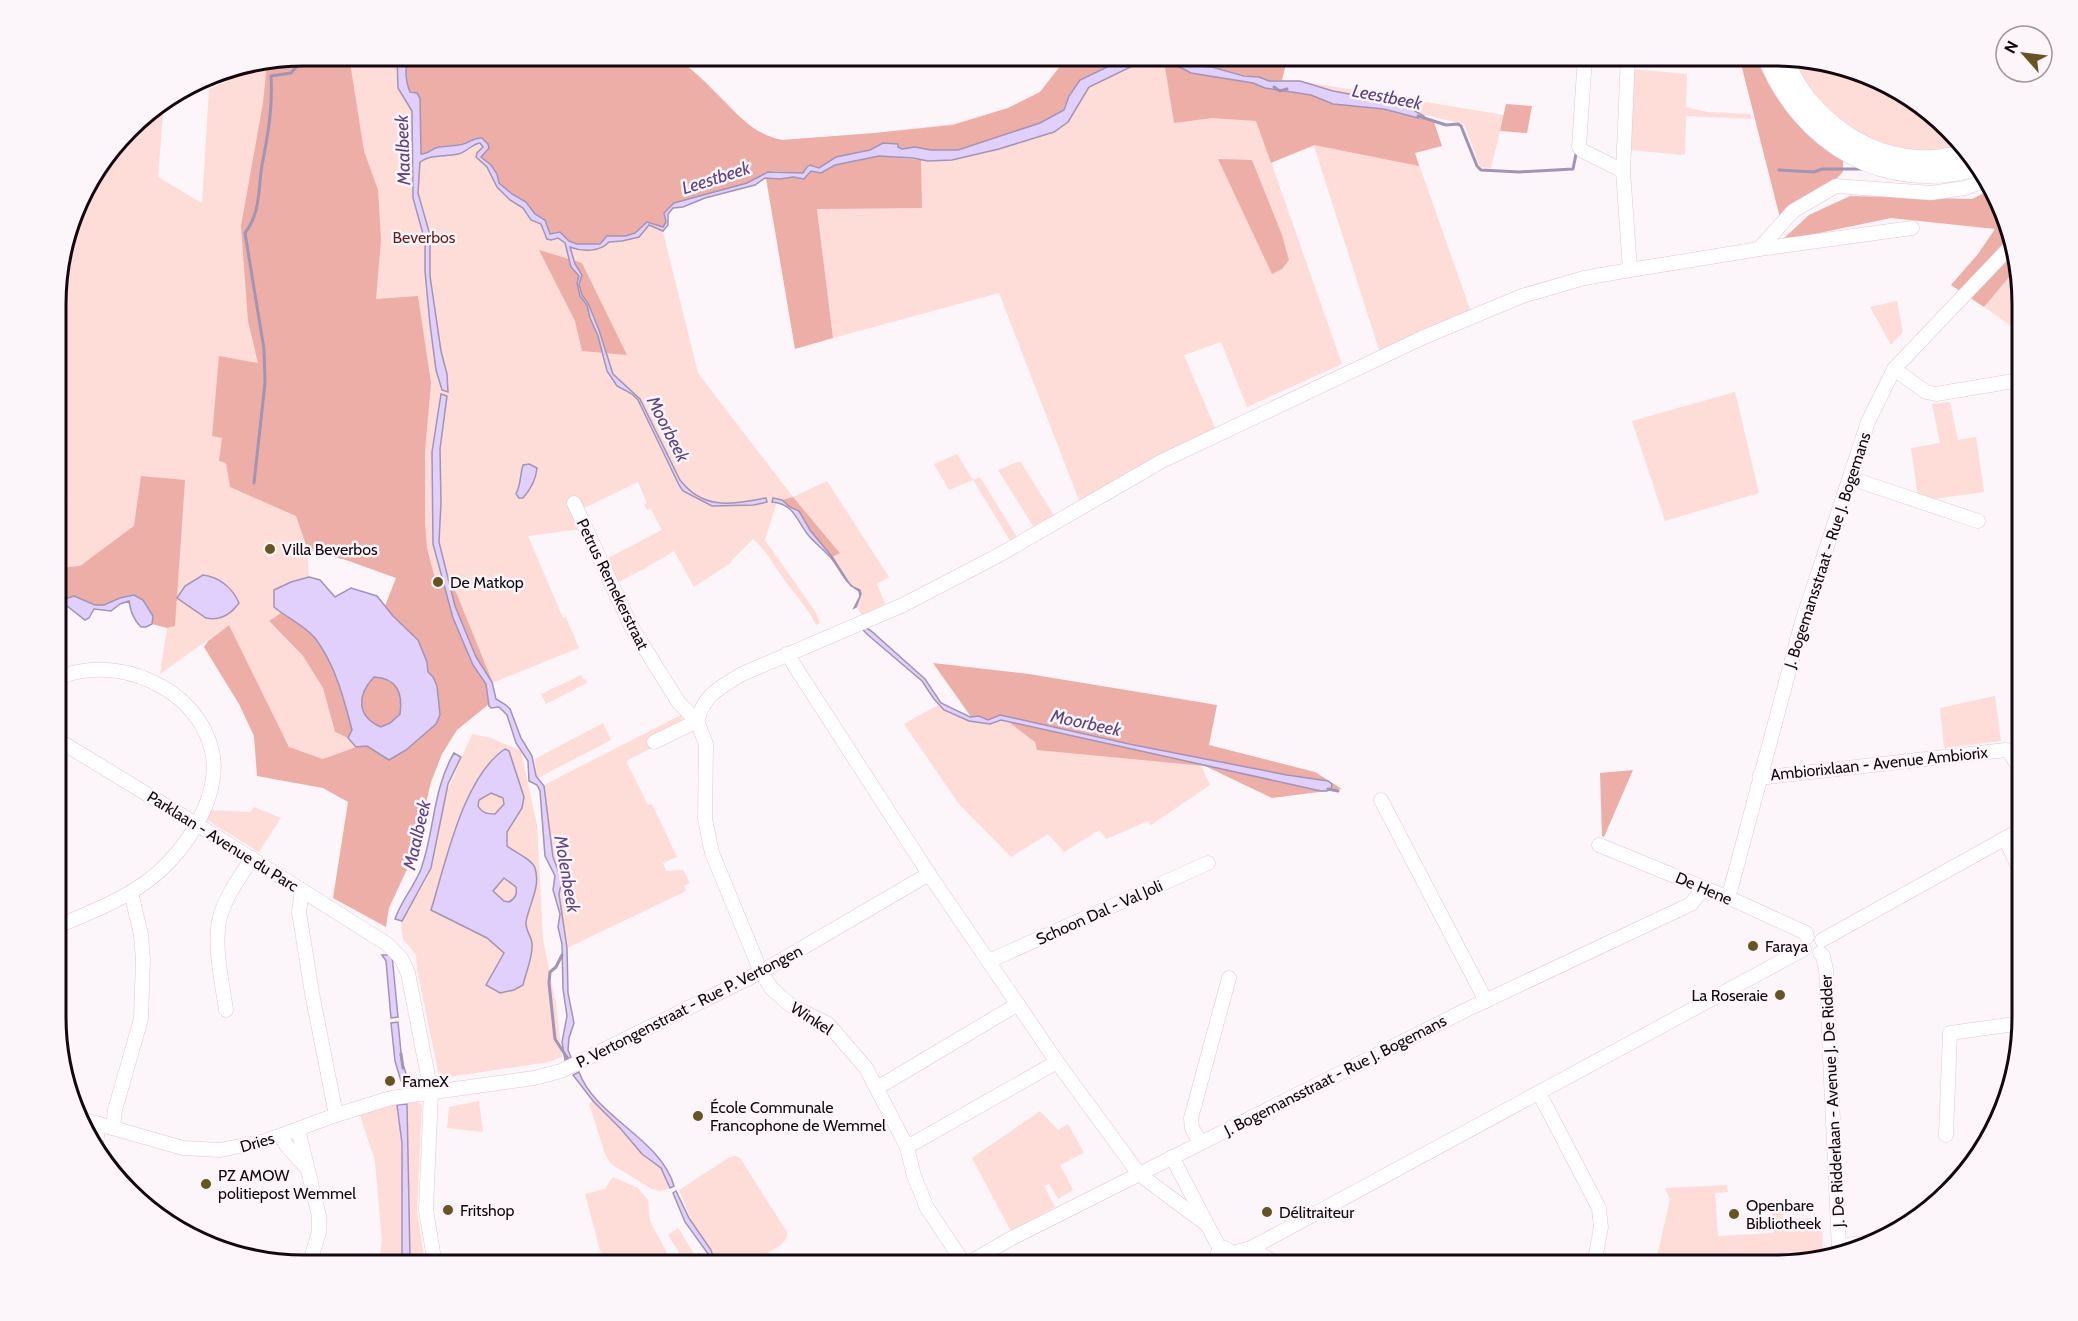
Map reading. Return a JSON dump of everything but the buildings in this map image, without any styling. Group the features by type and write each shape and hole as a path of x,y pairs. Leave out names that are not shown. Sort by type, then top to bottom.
{"highway":[{"path":"1772,66 1782,87 1805,118 1827,138 1856,157 1880,167 1914,173 1950,172 1969,168"},
{"path":"1788,67 1806,99 1836,128 1855,141 1882,153 1907,159 1944,160 1961,156"}],"street":[{"path":"1584,66 1579,147 1623,171"},
{"path":"1628,66 1623,171 1630,270"},
{"path":"1759,249 1793,211 1836,186 1931,193 1965,188 1979,183"},
{"path":"654,742 697,722 702,704 717,690 740,675 903,605 999,555 1162,461 1425,337 1542,290 1584,278 1759,249 1912,228"},
{"name":"J. Bogemansstraat - Rue J. Bogemans","path":"1726,898 1731,888 1802,622 1868,422 1894,369 2006,251"},
{"path":"1894,369 1922,390 1936,394 2012,381"},
{"path":"1850,478 1978,521"},
{"name":"Petrus Remekerstraat","path":"574,503 632,628 679,703 697,722"},
{"path":"787,654 929,874 1057,1062 1139,1174 1206,1224"},
{"path":"66,674 86,669 123,671 150,680 167,689 191,712 204,730 212,751 213,770 209,796 196,823 180,849 167,864 131,892 66,922"},
{"name":"Winkel","path":"697,722 706,744 705,819 712,853 761,972 772,988 790,1005 828,1024 867,1068 907,1147 914,1176 927,1208 958,1255"},
{"name":"Parklaan - Avenue du Parc","path":"66,745 252,858 387,944 401,958 408,973 431,1092 426,1210 433,1255"},
{"name":"Ambiorixlaan - Avenue Ambiorix","path":"1760,775 1767,777 2002,750 2009,751 2012,756"},
{"path":"1381,800 1486,1001"},
{"path":"1821,946 2012,834"},
{"path":"2005,838 2012,853"},
{"name":"De Hene","path":"1599,844 1806,933 1805,943 1812,956 1821,946"},
{"path":"226,1010 219,961 219,923 224,906 252,858"},
{"name":"Schoon Dal - Val Joli","path":"989,961 1208,863"},
{"name":"P. Vertongenstraat - Rue P. Vertongen","path":"431,1092 534,1078 561,1071 761,972 929,874"},
{"name":"J. Bogemansstraat - Rue J. Bogemans","path":"982,1255 1200,1142 1486,1001 1690,904 1704,888"},
{"path":"302,890 299,912 336,1115"},
{"path":"99,1138 115,1110 141,1018 143,960 141,935 131,892"},
{"path":"1234,1255 1539,1093 1805,943"},
{"name":"J. De Ridderlaan - Avenue J. De Ridder","path":"1821,946 1826,970 1839,1246"},
{"path":"1200,1142 1192,1128 1191,1118 1229,978"},
{"path":"877,1088 1018,1004"},
{"path":"1946,1135 1950,1033 2012,1024"},
{"path":"907,1147 1057,1062"},
{"name":"Dries","path":"91,1122 174,1146 206,1151 241,1147 384,1099 431,1092"},
{"path":"1539,1093 1599,1208 1601,1227 1596,1255"},
{"path":"298,1129 320,1216 319,1232 312,1255"},
{"path":"282,1135 286,1145 307,1169"},
{"path":"1172,1157 1220,1255"},
{"path":"1251,1248 1262,1255"}],"green space":[{"name":"Beverbos","path":"304,66 687,66 745,121 761,133 782,140 953,124 1008,108 1040,92 1060,66 1286,66 1282,80 1300,81 1504,115 1491,168 1480,167 1464,124 1421,114 1424,116 1421,118 1415,153 1471,312 1380,353 1314,146 1271,162 1342,364 1247,407 1221,342 1184,355 1216,430 1129,473 1080,503 999,293 833,338 817,209 771,209 766,178 755,185 673,208 668,214 668,225 663,232 698,373 793,497 781,503 777,502 765,540 815,611 820,623 816,625 806,608 753,539 732,562 694,587 674,551 614,584 604,560 662,530 651,509 647,510 644,505 647,503 638,482 580,510 582,529 528,536 563,618 566,617 579,648 492,683 452,635 433,573 307,545 309,577 274,590 274,607 281,613 269,622 303,656 323,688 335,732 348,738 356,747 323,759 289,747 229,625 160,674 167,628 175,626 158,555 66,572 66,304 68,273 74,242 84,213 115,159 147,125 163,114 158,177 202,203 209,89 243,74 273,68"},
{"path":"1796,67 1836,74 1865,84 1893,98 1919,115 1955,149 1932,154 1888,149 1842,125 1816,99"},
{"path":"1632,69 1687,74 1686,107 1707,112 1750,114 1752,119 1686,116 1685,155 1629,150"},
{"path":"2010,276 2012,327 1984,307"},
{"path":"1897,301 1903,332 1891,345 1870,307"},
{"path":"1735,392 1759,493 1665,521 1632,421"},
{"path":"1950,402 1958,440 1976,437 1984,492 1927,500 1918,498 1911,448 1940,443 1932,404"},
{"path":"957,454 973,480 949,490 934,464"},
{"path":"1020,461 1055,517 1035,529 998,470"},
{"path":"980,477 1018,539 1011,542 973,480"},
{"path":"827,481 889,577 877,584 885,604 862,615 856,606 861,591 849,584 832,557 840,552 793,497"},
{"path":"581,675 587,683 546,704 541,694"},
{"path":"1995,696 2001,741 1944,748 1940,708"},
{"path":"938,705 953,715 967,719 1000,720 1200,764 1210,785 1151,825 1148,821 1106,839 1099,830 1064,852 1048,834 1011,857 959,804 904,724"},
{"path":"681,715 684,724 655,746 626,761 648,805 652,804 677,857 663,863 666,871 683,870 690,883 684,886 686,891 567,948 559,894 562,883 553,857 544,785"},
{"path":"603,723 611,740 538,778 536,776 535,759"},
{"path":"472,734 491,738 521,751 537,825 543,939 556,1004 562,1057 549,1062 442,1078 438,1071 416,955 403,939 401,923 428,877 434,859 445,796"},
{"path":"254,807 281,818 259,852 204,818 208,810 250,812"},
{"path":"479,1101 483,1132 447,1128 449,1107"},
{"path":"593,1101 642,1154 661,1168 670,1188 661,1191 652,1189 611,1164 605,1154 589,1103"},
{"path":"417,1102 422,1105 417,1211 424,1255 380,1255 382,1240 375,1161 360,1115 393,1105"},
{"path":"1040,1111 1058,1130 1068,1124 1084,1153 1060,1165 1073,1190 1058,1199 1049,1184 1044,1186 1055,1207 1011,1231 972,1158"},
{"path":"730,1157 740,1158 787,1232 786,1239 780,1246 762,1255 714,1255 690,1217 679,1190"},
{"path":"613,1177 638,1188 648,1200 650,1220 668,1255 601,1255 585,1194 605,1189"},
{"path":"1727,1185 1728,1192 1715,1193 1718,1236 1773,1233 1772,1209 1783,1209 1783,1219 1822,1218 1823,1250 1774,1255 1657,1255 1670,1199 1665,1188"},
{"path":"678,1228 695,1255 681,1255 668,1235"}],"shaded area":[{"path":"351,66 364,151 378,190 381,240 376,299 418,296 431,383 425,451 427,548 436,583 453,585 493,683 489,704 457,730 442,754 431,782 414,854 389,908 386,927 333,898 348,802 323,788 257,776 254,736 239,704 204,647 208,641 229,625 289,747 323,759 367,745 378,753 406,750 436,724 440,715 437,686 428,672 427,662 418,640 385,606 396,578 346,560 308,550 296,516 230,487 226,463 219,461 222,438 212,436 219,356 258,363 248,321 241,226 263,103 266,69"},
{"path":"397,66 406,66 408,88 410,92 417,93 420,98 421,154 482,138 489,148 481,157 491,165 497,174 499,183 526,202 535,214 545,220 550,234 560,232 569,241 577,244 600,244 607,236 626,236 635,233 647,222 663,227 666,222 664,213 674,203 747,183 768,172 803,173 810,165 819,168 836,157 870,150 883,143 898,144 898,147 902,149 915,147 931,150 958,150 1040,123 1064,110 1069,96 1080,80 1109,66 1132,66 1089,87 1068,122 1054,132 999,149 952,160 928,161 879,156 835,165 821,173 811,171 804,179 765,178 755,185 673,208 668,214 668,225 663,231 649,225 639,237 609,242 601,248 580,250 570,247 575,264 582,275 579,284 582,295 588,303 599,330 613,374 640,399 680,480 689,490 709,501 730,503 766,498 767,502 754,505 712,506 683,491 638,400 617,386 607,371 587,305 580,296 577,283 579,276 571,267 565,243 558,238 547,239 541,224 531,220 523,208 510,200 497,187 487,167 476,157 483,147 480,143 461,153 433,157 420,162 418,193 430,235 430,276 441,351 447,374 448,392 442,390 436,370 430,324 425,271 425,241 413,198 412,111 398,88"},
{"path":"407,66 687,66 745,121 761,133 782,140 953,125 1008,108 1040,92 1060,66 1109,66 1080,80 1069,96 1064,110 1040,123 958,150 931,150 915,147 902,149 894,143 835,157 819,168 807,167 804,173 774,171 765,173 747,183 674,203 664,213 666,222 663,227 647,222 638,232 626,237 582,245 556,232 551,235 543,218 535,214 526,202 499,183 497,173 481,157 489,148 485,141 476,138 421,154 420,98 413,91 409,92"},
{"path":"1165,66 1178,66 1191,73 1311,95 1333,104 1379,108 1418,118 1433,119 1442,146 1415,153 1419,166 1314,145 1271,163 1256,121 1212,118 1174,123"},
{"path":"1178,66 1212,67 1269,81 1300,81 1333,91 1393,102 1424,116 1418,118 1384,109 1333,104 1311,95 1191,73"},
{"path":"1197,66 1286,66 1282,80 1269,81 1212,67"},
{"path":"1742,66 1770,66 1843,157 1843,172 1833,182 1780,218"},
{"path":"1506,104 1532,106 1527,133 1500,131"},
{"path":"879,156 921,160 922,208 817,209 833,338 795,349 766,178 805,178 811,171 821,173 835,165"},
{"path":"1218,159 1252,160 1282,235 1289,260 1282,269 1272,274"},
{"path":"1984,193 2004,242 2010,273 2010,276 1984,307 1951,285 1978,254 1995,229 1891,218 1781,241 1809,215 1850,196 1972,199"},
{"path":"539,250 582,263 627,355 582,351 575,321"},
{"path":"441,394 447,396 440,449 439,542 455,606 476,657 492,682 496,699 510,709 521,738 532,756 536,776 544,786 553,857 562,880 559,894 567,948 568,993 574,1023 569,1038 568,1050 571,1057 565,1060 562,1042 567,1016 563,989 562,944 558,927 560,914 553,890 555,876 545,856 540,791 537,785 529,781 528,761 516,743 507,715 499,707 489,706 486,684 473,665 453,618 433,544 432,452"},
{"path":"529,464 537,468 535,476 526,495 519,498 516,494 523,465"},
{"path":"141,476 185,480 175,626 167,628 152,624 153,616 133,599 122,598 102,605 76,598 66,599 66,567 80,566 134,526"},
{"path":"793,497 840,553 832,557 810,530 804,518 796,509 782,500"},
{"path":"773,498 782,500 799,511 810,530 833,558 850,584 832,559 809,536 795,514 786,506 772,502"},
{"path":"203,575 220,581 233,592 239,603 229,613 216,618 206,618 177,598 185,586"},
{"path":"309,577 320,580 335,597 351,588 377,596 393,616 418,640 427,662 428,672 437,686 440,715 436,724 406,750 389,760 367,746 356,747 348,738 352,730 346,706 322,648 306,629 274,607 274,590","holes":["374,677 382,678 397,688 401,706 400,714 381,727 367,717 363,711 362,698"]},
{"path":"134,595 143,600 153,616 152,624 141,627 136,621 129,601 111,611 94,609 89,618 85,620 66,606 66,598 74,596 95,605 104,605"},
{"path":"281,613 311,634 328,659 346,706 352,730 348,738 335,732 323,688 303,656 269,621"},
{"path":"861,628 870,630 925,679 941,703 970,717 979,716 988,720 1000,715 1129,744 1328,781 1332,784 1331,789 1321,791 1001,720 990,724 969,721 944,710 922,681 868,635"},
{"path":"933,663 1029,674 1217,705 1209,745 1315,772 1342,789 1272,798 1205,766 1037,750 1035,742 1005,719 974,721"},
{"path":"374,677 388,680 393,684 399,693 400,700 400,714 381,727 367,717 362,705 364,691"},
{"path":"505,749 509,751 524,797 522,808 507,832 507,846 533,865 537,882 526,922 532,949 523,985 500,993 486,985 504,953 487,938 431,910 458,822 478,779 490,762","holes":["491,793 503,798 504,804 495,814 485,813 478,806 479,800","504,878 516,887 516,896 509,902 504,901 493,891"]},
{"path":"454,753 461,757 448,784 431,868 402,921 395,919 421,869 438,796"},
{"path":"1633,770 1604,837 1602,836 1600,773"},
{"path":"382,955 392,955 398,1017 391,1018 386,961"},
{"path":"398,1022 402,1062 409,1082 401,1081 395,1061 391,1023"},
{"path":"579,1072 587,1088 599,1102 656,1155 667,1169 674,1186 670,1188 661,1168 642,1154 593,1101 573,1075"},
{"path":"407,1104 410,1255 402,1255 402,1143 397,1105"},
{"path":"676,1191 689,1218 713,1255 709,1255 685,1222 673,1193"}],"waterway":[{"path":"254,483 265,383 264,349 245,233 254,217 258,200 270,120 271,76 291,73 297,66"},
{"name":"Leestbeek","path":"1274,87 1280,91 1287,89"},
{"name":"Leestbeek","path":"1418,116 1446,125 1461,126 1477,166 1481,170 1519,172 1573,169 1576,154"},
{"name":"Leestbeek","path":"1779,170 1814,172 1822,169 1862,169"},
{"name":"Moorbeek","path":"1328,789 1338,791"},
{"name":"Molenbeek","path":"562,955 556,967 550,972 549,983 555,1039 568,1059"},
{"name":"Maalbeek","path":"401,1054 403,1068"}],"place":[{"name":"Villa Beverbos","path":"270,549"},
{"name":"De Matkop","path":"438,582"},
{"name":"Faraya","path":"1753,946"},
{"name":"La Roseraie","path":"1780,995"},
{"name":"FameX","path":"390,1081"},
{"name":"École Communale Francophone de Wemmel","path":"698,1116"},
{"name":"PZ AMOW politiepost Wemmel","path":"206,1184"},
{"name":"Fritshop","path":"448,1210"},
{"name":"Délitraiteur","path":"1267,1212"},
{"name":"Openbare Bibliotheek","path":"1734,1214"}]}
